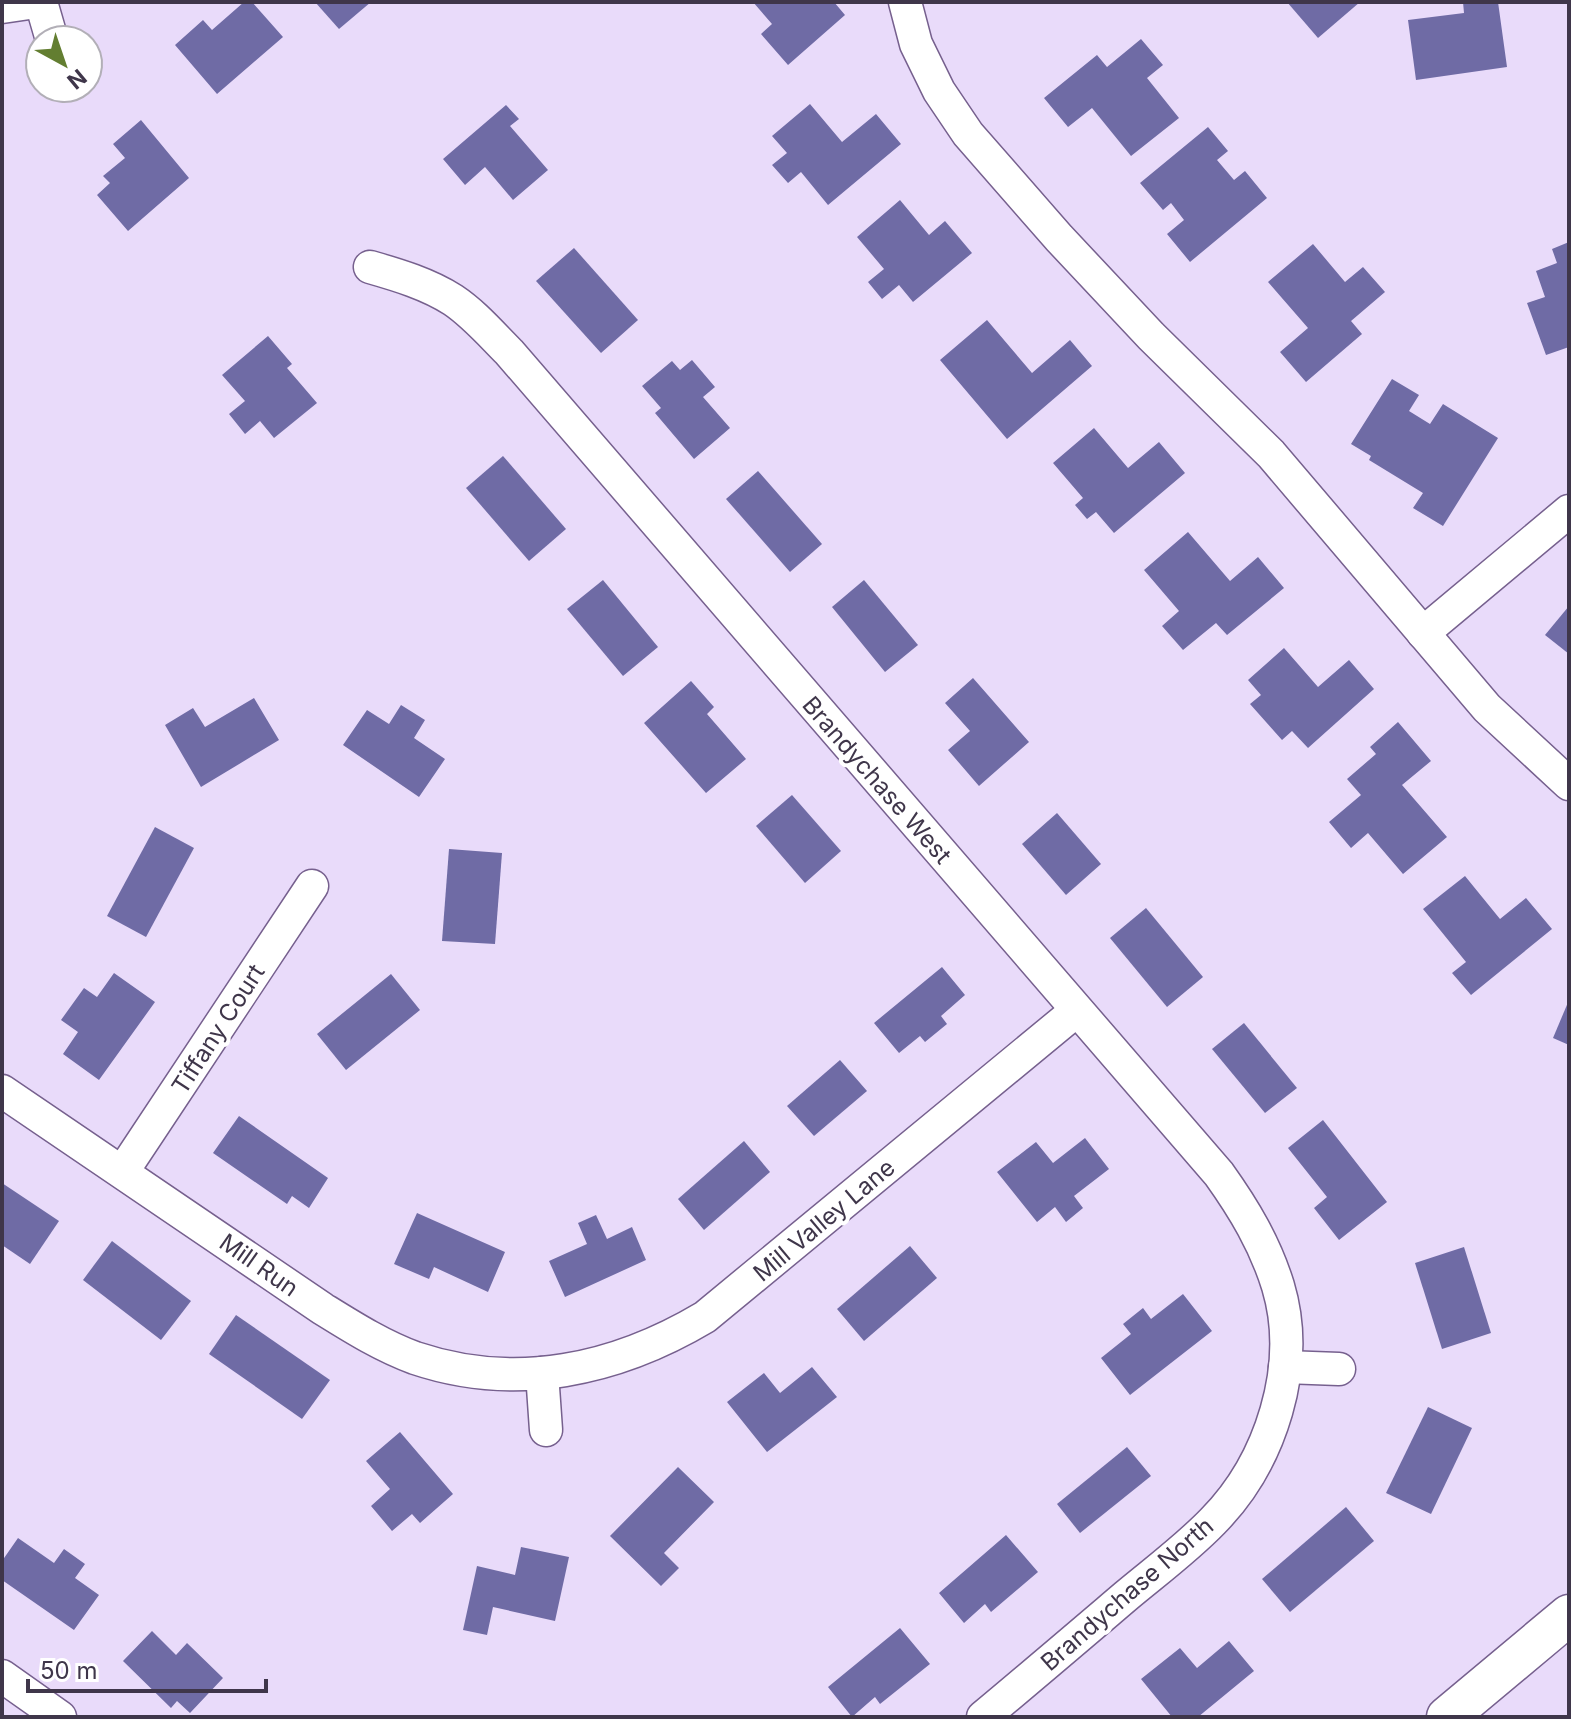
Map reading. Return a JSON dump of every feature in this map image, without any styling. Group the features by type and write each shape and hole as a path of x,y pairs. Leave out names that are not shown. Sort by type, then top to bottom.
{"street":[{"path":"2,7 38,2 46,24"},
{"path":"905,2 916,44 939,91 968,134 1140,325 1271,454 1487,708 1569,784"},
{"name":"Brandychase West","path":"370,267 415,281 453,300 509,352 1219,1174 1249,1216 1279,1289 1285,1330 1285,1367"},
{"path":"1423,633 1569,511"},
{"name":"Tiffany Court","path":"123,1171 312,886"},
{"name":"Mill Valley Lane","path":"542,1373 580,1369 617,1359 666,1340 705,1317 1076,1011"},
{"name":"Mill Run","path":"2,1091 370,1338 415,1358 467,1371 542,1373"},
{"path":"1285,1367 1339,1369"},
{"name":"Brandychase North","path":"983,1717 1215,1519 1246,1479 1267,1440 1278,1406 1285,1367"},
{"path":"542,1373 546,1430"},
{"path":"1447,1717 1569,1615"},
{"path":"2,1676 60,1717"}],"building":[{"path":"244,2 252,2 283,37 217,94 175,45 203,20 212,30"},
{"path":"315,2 371,2 339,29"},
{"path":"753,2 834,2 845,15 788,65 761,34 772,24"},
{"path":"1287,2 1360,2 1318,38"},
{"path":"1463,2 1498,2 1507,67 1416,80 1408,20 1464,13"},
{"path":"1141,39 1163,65 1147,78 1179,118 1131,156 1092,108 1068,127 1044,98 1097,55 1107,67"},
{"path":"810,104 842,142 876,114 901,144 828,205 801,172 788,183 772,165 787,153 772,136"},
{"path":"506,105 519,119 510,126 548,170 513,200 485,167 465,185 443,159"},
{"path":"141,120 189,178 128,231 97,195 110,183 103,176 125,158 113,144"},
{"path":"1208,127 1228,151 1217,160 1234,180 1245,171 1267,198 1190,262 1167,234 1184,220 1171,203 1163,210 1140,183"},
{"path":"900,200 929,235 945,221 972,253 913,302 899,285 882,299 868,282 884,269 857,237"},
{"path":"1569,242 1569,347 1546,355 1527,303 1545,297 1536,271 1557,263 1552,249"},
{"path":"1313,244 1345,282 1363,267 1385,292 1351,321 1362,334 1306,382 1280,352 1308,328 1268,282"},
{"path":"574,248 638,320 601,353 536,281"},
{"path":"987,320 1032,373 1070,340 1092,366 1007,439 940,360"},
{"path":"268,336 292,364 287,368 317,403 274,438 260,421 245,434 229,414 245,401 222,375"},
{"path":"692,360 715,387 703,397 730,428 694,459 655,413 661,408 642,386 672,361 680,370"},
{"path":"1392,379 1419,395 1409,411 1430,424 1443,404 1498,438 1443,526 1413,508 1423,493 1369,460 1371,456 1351,444"},
{"path":"1094,428 1128,468 1159,442 1185,473 1114,533 1096,512 1087,519 1075,505 1083,498 1053,463"},
{"path":"503,456 566,529 529,561 466,488"},
{"path":"758,471 822,544 790,572 726,499"},
{"path":"1188,532 1230,581 1258,557 1284,588 1227,635 1216,623 1183,650 1162,626 1179,611 1144,570"},
{"path":"603,580 658,647 623,676 567,609"},
{"path":"864,580 918,645 885,672 832,607"},
{"path":"1569,606 1569,654 1545,635"},
{"path":"1284,648 1318,687 1349,660 1374,689 1308,748 1292,731 1282,740 1250,704 1261,695 1248,680"},
{"path":"973,678 1029,742 979,786 948,750 970,731 945,703"},
{"path":"691,681 714,707 707,714 746,759 706,793 644,723"},
{"path":"254,698 279,740 201,787 165,725 193,708 205,727"},
{"path":"401,705 425,720 414,738 445,759 419,797 343,745 367,710 389,724"},
{"path":"1398,722 1431,761 1402,785 1447,837 1403,874 1368,833 1351,848 1329,822 1361,795 1347,779 1376,754 1370,747"},
{"path":"792,795 841,851 805,883 756,826"},
{"path":"1057,813 1101,864 1066,895 1022,844"},
{"path":"155,827 194,848 146,937 107,916"},
{"path":"449,849 502,853 495,944 442,941"},
{"path":"1465,876 1500,919 1526,898 1552,929 1471,995 1452,973 1466,962 1423,909"},
{"path":"1146,908 1203,977 1167,1007 1110,938"},
{"path":"942,967 965,995 941,1016 947,1024 925,1042 920,1036 899,1053 874,1023"},
{"path":"114,973 155,1002 99,1080 63,1054 78,1032 61,1020 84,988 97,997"},
{"path":"391,974 420,1010 346,1070 317,1034"},
{"path":"1569,1000 1569,1045 1553,1038"},
{"path":"1244,1023 1297,1088 1265,1113 1212,1049"},
{"path":"840,1060 867,1091 814,1136 787,1106"},
{"path":"239,1116 328,1178 309,1208 292,1196 287,1204 213,1153"},
{"path":"1323,1120 1387,1202 1339,1240 1314,1208 1327,1197 1288,1148"},
{"path":"1085,1138 1109,1169 1074,1196 1083,1208 1066,1222 1055,1207 1037,1222 997,1172 1036,1142 1053,1163"},
{"path":"744,1141 770,1172 704,1230 678,1199"},
{"path":"2,1183 59,1221 30,1264 2,1245"},
{"path":"417,1213 505,1252 488,1292 434,1267 429,1279 394,1264"},
{"path":"596,1215 607,1239 632,1227 646,1260 565,1297 549,1261 587,1244 578,1223"},
{"path":"112,1241 191,1301 161,1340 83,1280"},
{"path":"910,1246 937,1278 864,1341 837,1309"},
{"path":"1464,1247 1491,1333 1442,1349 1415,1263"},
{"path":"1183,1294 1212,1331 1130,1395 1101,1358 1131,1334 1123,1324 1143,1308 1151,1319"},
{"path":"236,1315 330,1380 302,1419 209,1354"},
{"path":"812,1367 837,1397 767,1452 727,1402 764,1373 780,1393"},
{"path":"1428,1407 1472,1428 1431,1514 1386,1493"},
{"path":"400,1432 453,1494 420,1523 412,1514 392,1531 371,1506 390,1489 366,1461"},
{"path":"1127,1447 1151,1476 1080,1533 1057,1504"},
{"path":"678,1467 714,1502 664,1553 679,1568 661,1586 610,1536"},
{"path":"1346,1507 1374,1541 1290,1612 1262,1579"},
{"path":"1006,1535 1038,1572 991,1612 985,1604 964,1623 939,1593"},
{"path":"18,1538 54,1563 64,1549 85,1564 75,1578 99,1595 74,1630 2,1580 2,1561"},
{"path":"521,1547 569,1557 555,1621 493,1607 487,1635 463,1630 477,1566 515,1575"},
{"path":"900,1628 930,1664 880,1704 875,1697 852,1717 828,1687"},
{"path":"152,1631 176,1655 187,1643 223,1678 190,1713 177,1701 171,1708 123,1661"},
{"path":"1229,1641 1254,1671 1198,1717 1172,1717 1141,1679 1180,1648 1197,1668"}]}
